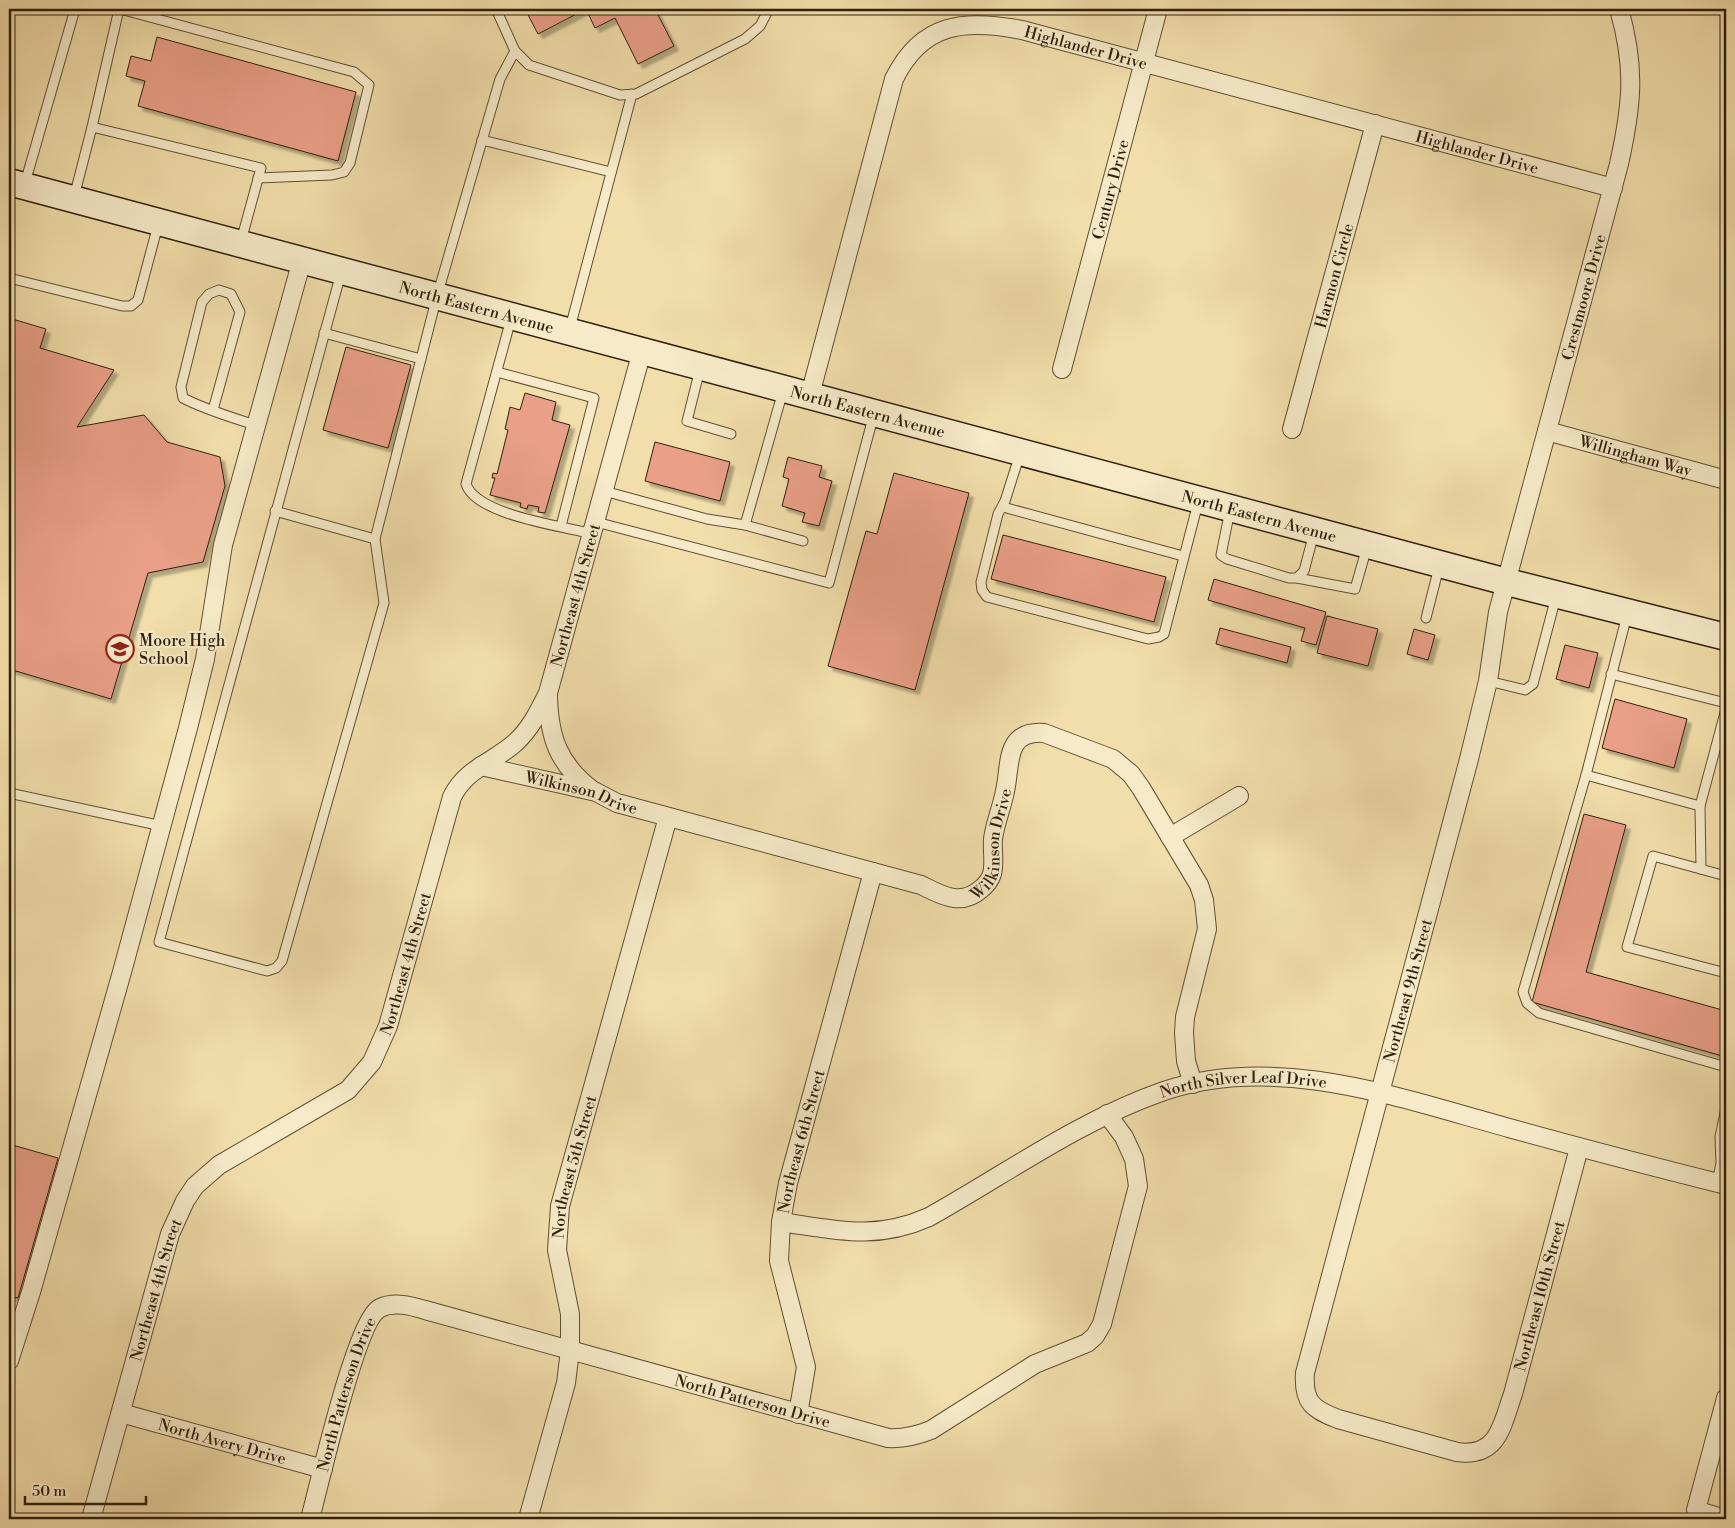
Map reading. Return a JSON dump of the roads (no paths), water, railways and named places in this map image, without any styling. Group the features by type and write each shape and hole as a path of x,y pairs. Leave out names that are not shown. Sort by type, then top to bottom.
{"main road":[{"name":"North Eastern Avenue","path":"17,184 1439,564 1726,637"}],"street":[{"name":"Century Drive","path":"1062,369 1158,9"},
{"name":"Crestmoore Drive","path":"1507,582 1613,188 1630,115 1632,94 1629,51 1619,9"},
{"name":"Highlander Drive","path":"810,395 890,92 898,72 914,49 936,32 952,26 994,24 1613,188"},
{"name":"Harmon Circle","path":"1292,429 1374,124"},
{"path":"9,1360 13,1337 162,826 205,659 223,545 302,260"},
{"name":"Northeast 4th Street","path":"91,1519 170,1234 185,1201 195,1186 219,1165 348,1090 372,1062 388,1026 452,797 458,784 468,774 507,750 527,730 548,693 642,352"},
{"name":"Willingham Way","path":"1547,431 1726,480"},
{"name":"Northeast 9th Street","path":"1494,1442 1476,1452 1457,1452 1338,1419 1324,1414 1307,1399 1304,1389 1305,1373 1488,681 1498,612 1507,582"},
{"path":"548,693 551,735 558,751 578,779 596,792"},
{"name":"Wilkinson Drive","path":"481,766 596,792 617,803 921,885 956,900 975,894 989,881 992,872 994,837 1006,789 1009,757 1019,740 1033,732 1044,733 1113,759 1124,766 1141,788 1170,837 1198,885 1207,918 1207,929 1185,1017 1186,1061 1193,1084"},
{"path":"1170,837 1239,796"},
{"name":"Northeast 5th Street","path":"528,1519 566,1384 570,1350 570,1314 556,1250 560,1206 668,817"},
{"name":"Northeast 6th Street","path":"798,1414 806,1367 779,1262 781,1222 788,1182 874,872"},
{"name":"North Silver Leaf Drive","path":"781,1222 866,1233 906,1226 929,1217 1107,1114 1165,1091 1193,1084 1228,1080 1291,1078 1340,1083 1578,1148 1722,1184"},
{"name":"North Patterson Drive","path":"310,1519 358,1344 371,1316 380,1308 406,1305 888,1438 900,1439 931,1430 1034,1364 1075,1350 1095,1336 1102,1324 1138,1186 1134,1160 1124,1137 1107,1114"},
{"name":"Northeast 10th Street","path":"1494,1442 1500,1432 1513,1394 1578,1148"},
{"path":"1725,1519 1696,1510 1726,1398"},
{"name":"North Avery Drive","path":"121,1413 323,1469"}],"lane":[{"path":"17,184 75,9"},
{"path":"73,199 92,127 119,9 354,72 369,84 350,163 344,172 332,175 258,178"},
{"path":"496,9 515,51 529,65 620,95 632,94 745,39 760,26 769,9"},
{"path":"342,271 159,942 267,971 276,968 282,961 384,603 375,539 437,296 500,79 515,51"},
{"path":"569,332 632,94"},
{"path":"92,127 261,168 240,244"},
{"path":"482,140 611,172"},
{"path":"9,278 122,306 131,306 138,300 159,222"},
{"path":"213,410 240,312 231,294 219,290 209,294 202,302 181,387 184,398 213,410 255,425"},
{"path":"512,316 466,484 469,493 484,504 500,511 561,526 595,528 829,582 875,412"},
{"path":"324,333 421,359"},
{"path":"700,367 687,421 731,434"},
{"path":"497,372 594,398 561,526"},
{"path":"745,525 784,388"},
{"path":"1021,452 1003,507 998,514 981,582 982,590 987,596 1154,638 1164,634 1199,500"},
{"path":"604,491 707,519 745,525 803,541"},
{"path":"1003,507 1183,556"},
{"path":"1231,508 1222,556 1289,578 1355,589 1368,545"},
{"path":"275,511 375,539"},
{"path":"1297,578 1304,571 1314,530"},
{"path":"1426,618 1439,564"},
{"path":"1488,681 1525,690 1533,684 1556,594"},
{"path":"1628,612 1586,775 1523,992 1527,1003 1540,1013 1726,1067"},
{"path":"1611,674 1726,703"},
{"path":"1700,869 1700,806 1726,709"},
{"path":"1586,775 1700,806"},
{"path":"9,793 162,826"},
{"path":"1726,876 1653,856 1627,947 1726,973"},
{"path":"1722,1184 1720,1137 1726,1108"}],"place":[{"name":"Moore High School","path":"120,649"}]}
